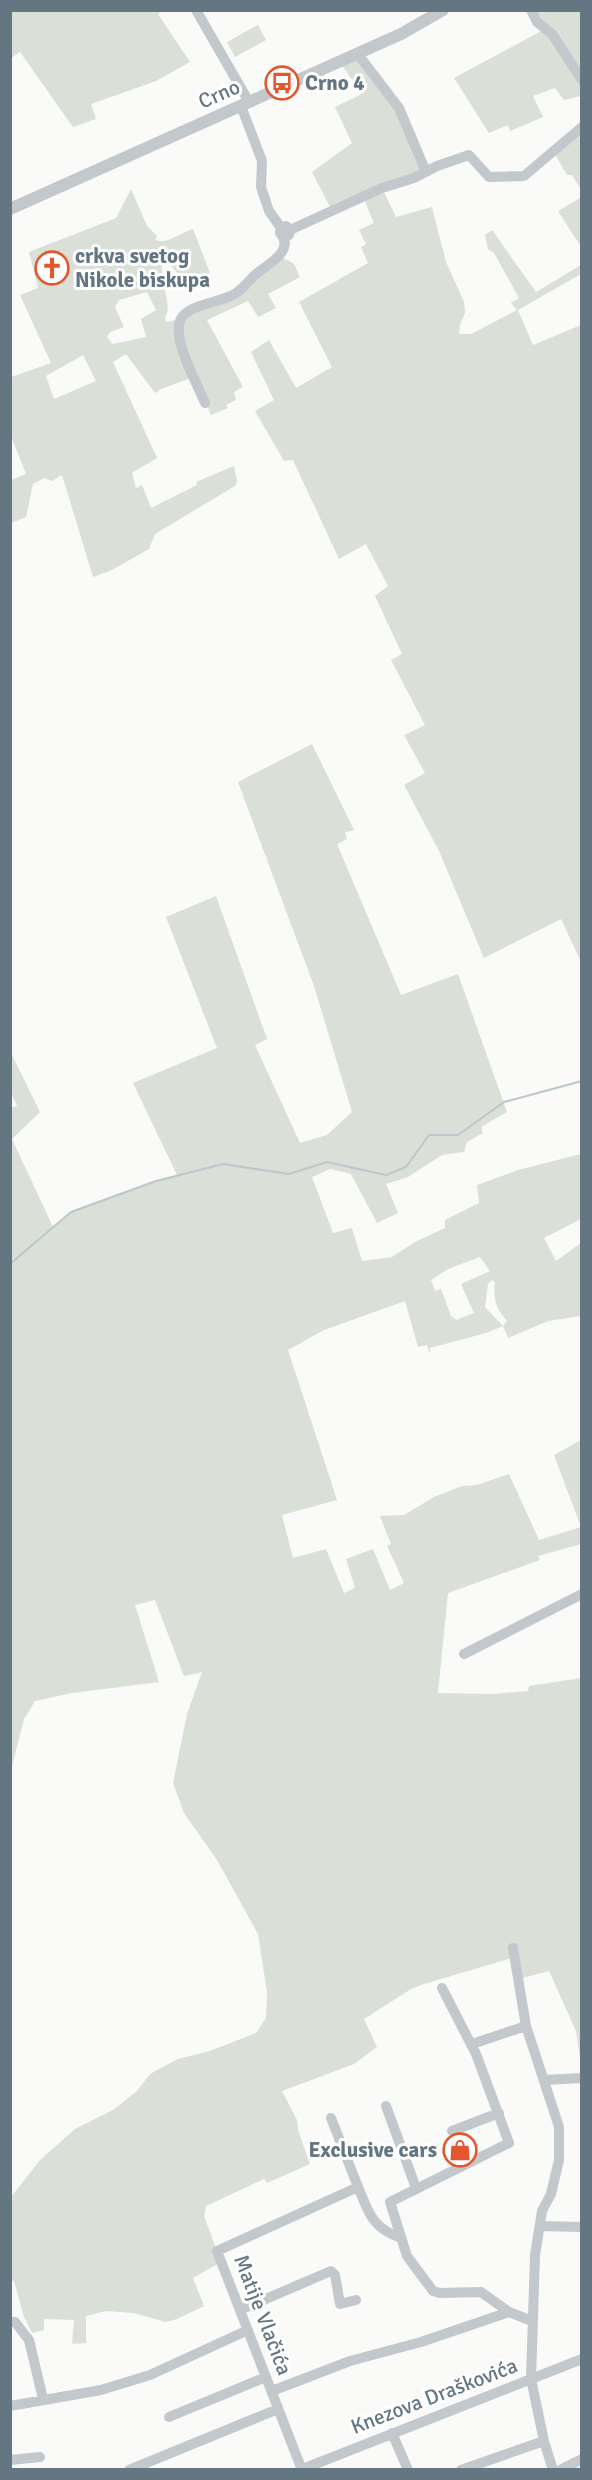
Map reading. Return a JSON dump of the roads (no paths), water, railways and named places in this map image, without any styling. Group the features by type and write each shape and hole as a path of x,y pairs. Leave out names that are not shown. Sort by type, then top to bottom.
{"street":[{"path":"196,10 245,104 262,161 261,187 269,211 285,232 284,246 280,256 235,294 189,311 181,319 178,333 205,403"},
{"name":"Crno","path":"10,209 401,34 443,10"},
{"path":"531,10 537,22 552,34 582,80"},
{"path":"357,53 399,108 426,172"},
{"path":"285,232 382,188 414,178 469,155 489,177 524,176 582,127"},
{"path":"464,1654 582,1594"},
{"path":"513,1948 526,2026 559,2127 559,2160 540,2226 535,2255 532,2321 531,2379 544,2441 553,2469"},
{"path":"442,1988 472,2044 509,2144 390,2202 400,2238 408,2256 433,2291 440,2293 475,2290 509,2312 532,2321"},
{"path":"472,2044 526,2026"},
{"path":"544,2080 582,2078"},
{"path":"386,2106 416,2188"},
{"path":"452,2131 499,2113"},
{"path":"331,2118 375,2224 385,2233 400,2238"},
{"name":"Matije Vlačića","path":"301,2469 217,2251 358,2187"},
{"path":"540,2226 582,2227"},
{"path":"240,2310 331,2271 335,2275 340,2304 357,2300"},
{"path":"272,2391 350,2361 421,2342 509,2312"},
{"path":"10,2322 15,2322 29,2340 43,2399"},
{"path":"10,2406 101,2390 150,2375 248,2330"},
{"name":"Knezova Draškovića","path":"301,2469 582,2359"},
{"path":"169,2417 266,2377"},
{"path":"129,2469 278,2409"},
{"path":"392,2433 408,2469"},
{"path":"461,2469 544,2441"},
{"path":"10,2460 40,2457"},
{"path":"560,2469 582,2458"}],"waterway":[{"path":"10,1264 71,1212 156,1181 223,1164 289,1174 327,1162 386,1175 406,1167 429,1135 458,1135 504,1102 582,1081"}],"place":[{"name":"Crno 4","path":"282,83"},
{"name":"crkva svetog Nikole biskupa","path":"52,268"},
{"name":"Exclusive cars","path":"460,2150"}]}
